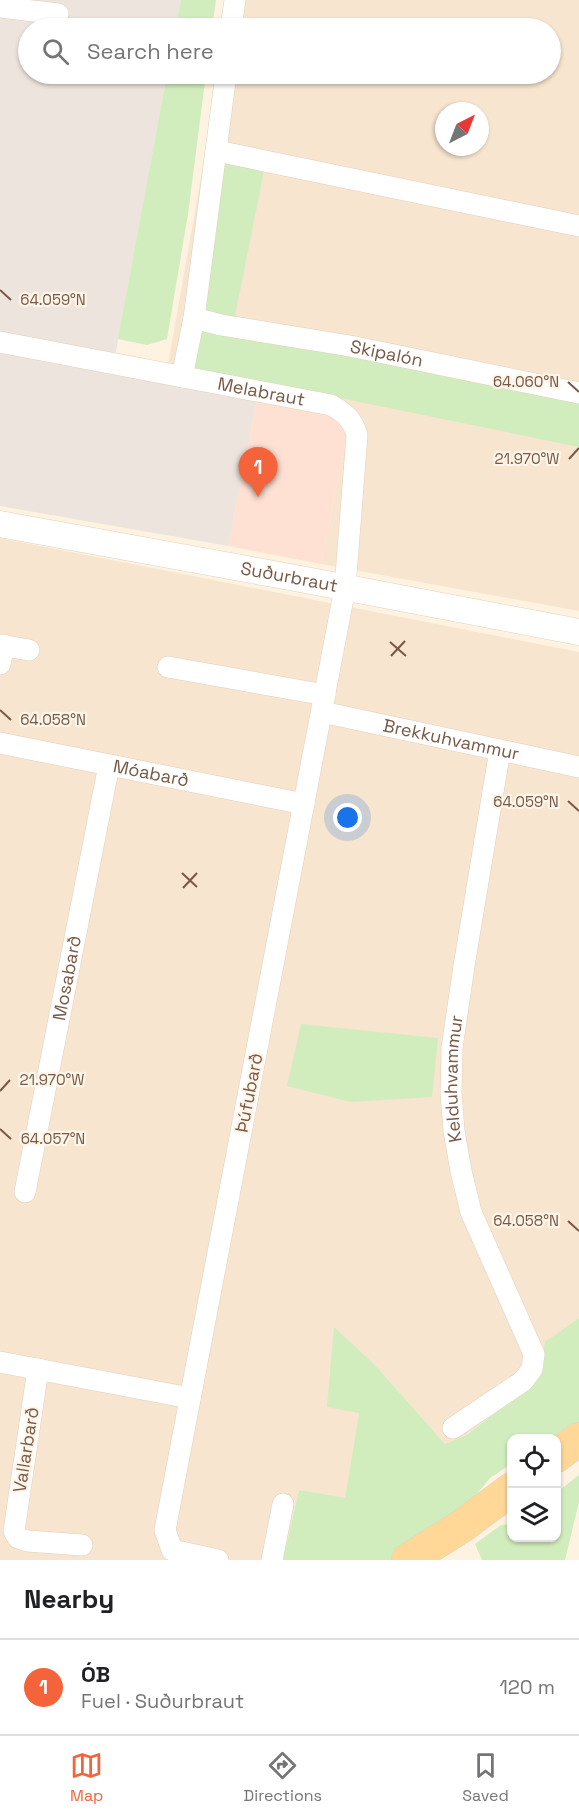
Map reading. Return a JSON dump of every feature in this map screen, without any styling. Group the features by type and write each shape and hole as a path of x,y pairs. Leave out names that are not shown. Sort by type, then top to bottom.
{"main road":[{"path":"561,1452 579,1439"},
{"path":"408,1560 462,1526 507,1493"},
{"path":"431,1560 462,1526"}],"street":[{"path":"232,18 235,0"},
{"path":"0,7 58,14"},
{"path":"182,376 194,318 225,84"},
{"path":"217,151 579,226"},
{"name":"Skipalón","path":"194,318 221,325 350,346 579,393"},
{"name":"Melabraut","path":"0,342 331,405 344,413 354,423 357,435 345,588"},
{"name":"Suðurbraut","path":"0,524 579,632"},
{"name":"Þúfubarð","path":"218,1560 172,1550 165,1530 345,588"},
{"path":"1,652 29,650"},
{"path":"168,667 323,703"},
{"name":"Brekkuhvammur","path":"323,703 500,750 579,767"},
{"name":"Móabarð","path":"0,743 304,804"},
{"name":"Kelduhvammur","path":"453,1428 523,1381 532,1369 534,1354 471,1212 458,1151 452,1093 452,1048 500,750"},
{"name":"Mosabarð","path":"25,1192 109,765"},
{"path":"0,1362 190,1398"},
{"name":"Vallarbarð","path":"38,1369 14,1531 18,1538 28,1541 82,1545"},
{"path":"272,1560 283,1504"}],"shaded area":[{"path":"0,0 181,0 177,18 18,18 18,84 165,84 113,368 257,400 228,546 0,506"},
{"path":"232,0 579,0 579,611 321,564 350,419 166,376 217,84 561,84 561,18 229,18"},
{"path":"257,400 350,419 321,564 228,546"},
{"path":"0,538 579,652 579,1318 546,1342 542,1359 521,1393 468,1434 445,1444 376,1366 334,1328 359,1413 345,1499 299,1490 283,1560 0,1560"}],"green space":[{"path":"181,0 216,0 213,18 177,18"},
{"path":"165,84 205,84 188,214 167,339 147,345 118,339"},
{"path":"221,162 264,171 232,331 579,402 579,447 179,365"},
{"path":"301,1024 438,1038 432,1097 351,1102 287,1086"},
{"path":"579,1318 579,1422 561,1435 507,1434 507,1467 490,1478 467,1506 397,1560 283,1560 299,1490 345,1498 359,1413 327,1407 334,1327 376,1366 445,1444 468,1434 521,1393 542,1359 545,1342"},
{"path":"579,1475 579,1502 565,1560 482,1560 475,1544 501,1525 507,1524 507,1542 561,1542 561,1489"}],"place":[{"name":"ÓB","path":"258,497"}]}
